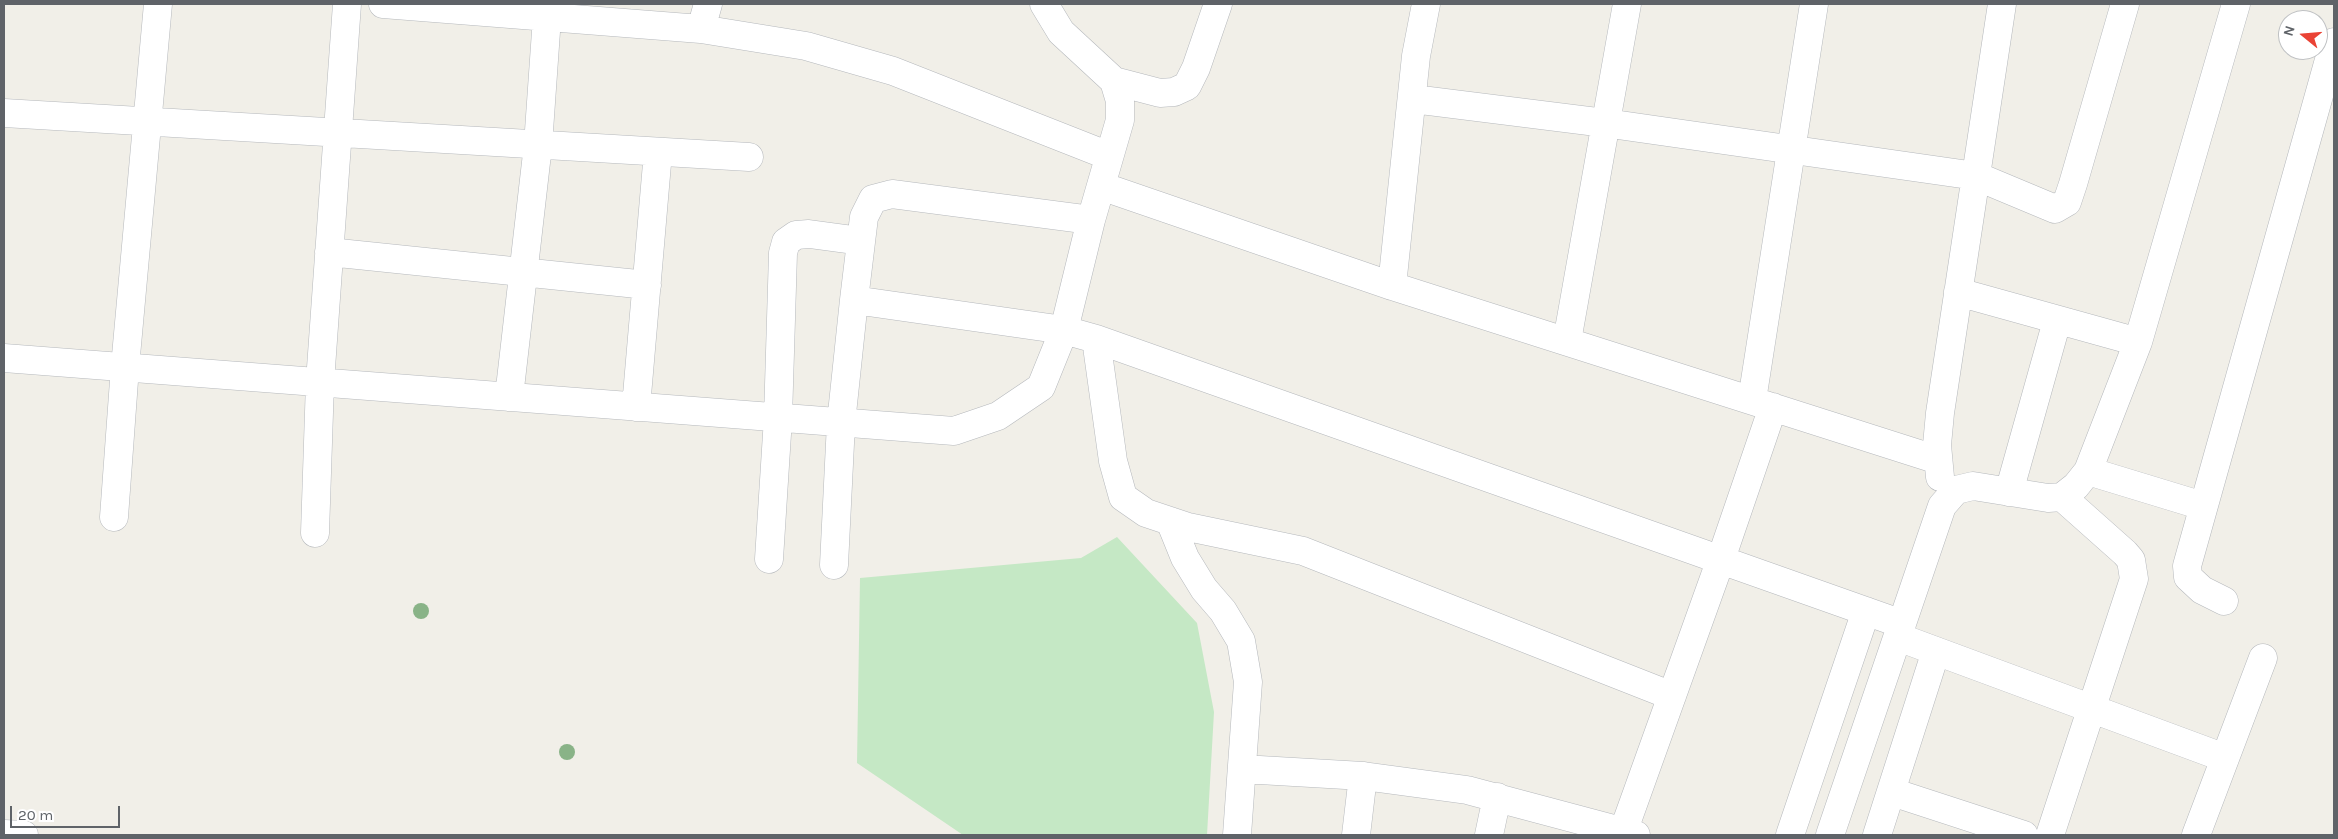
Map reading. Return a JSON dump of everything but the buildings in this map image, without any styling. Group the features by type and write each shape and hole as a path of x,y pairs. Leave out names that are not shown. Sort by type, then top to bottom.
{"street":[{"path":"114,516 125,367 158,4"},
{"path":"315,533 320,382 347,4"},
{"path":"400,4 547,17 704,16 893,70 1109,156"},
{"path":"1044,4 1061,32 1114,81 1160,93 1174,92 1188,86 1218,4"},
{"path":"1392,286 1416,56 1426,4"},
{"path":"1567,341 1627,4"},
{"path":"1242,769 1363,776 1467,790 1628,834 1672,696 1721,559 1763,404 1792,149 1814,4"},
{"path":"1942,506 1937,445 1940,414 2002,4"},
{"path":"1413,99 1605,123 1976,176 2055,209 2067,202 2125,4"},
{"path":"1830,835 1942,506 1956,490 1973,486 2048,498 2062,497 2076,486 2088,471 2138,342 2236,4"},
{"path":"509,397 538,145 547,17"},
{"path":"2224,601 2202,590 2188,577 2187,566 2334,42"},
{"path":"4,358 954,431 998,416 1041,386 1064,330 1091,220 1120,120 1120,101 1114,81"},
{"path":"4,114 749,157"},
{"path":"636,407 658,152"},
{"path":"1101,186 1392,286 1938,460"},
{"path":"834,565 841,423 854,300 864,217 873,199 892,194 1091,220"},
{"path":"769,559 778,418 783,253 786,242 796,235 809,234 861,241"},
{"path":"329,252 646,285"},
{"path":"1958,292 2056,321 2138,342"},
{"path":"854,300 1064,330 1096,339 1866,611 1936,651 2225,758"},
{"path":"2009,492 2056,321"},
{"path":"1096,339 1113,461 1123,497 1146,513 1188,527 1303,551 1672,696"},
{"path":"2088,471 2203,506"},
{"path":"2050,835 2134,579 2134,569 2126,553 2062,497"},
{"path":"1170,521 1185,558 1204,589 1223,611 1241,641 1248,682 1237,835"},
{"path":"1790,835 1866,611"},
{"path":"1876,835 1892,792 1936,651"},
{"path":"2196,835 2263,658"},
{"path":"1356,835 1363,776"},
{"path":"1892,792 2024,835"},
{"path":"1488,835 1497,797"},
{"path":"4,834 24,835"}],"green space":[{"path":"1117,537 1197,623 1214,712 1207,835 963,835 857,763 860,578 1081,558"}]}
